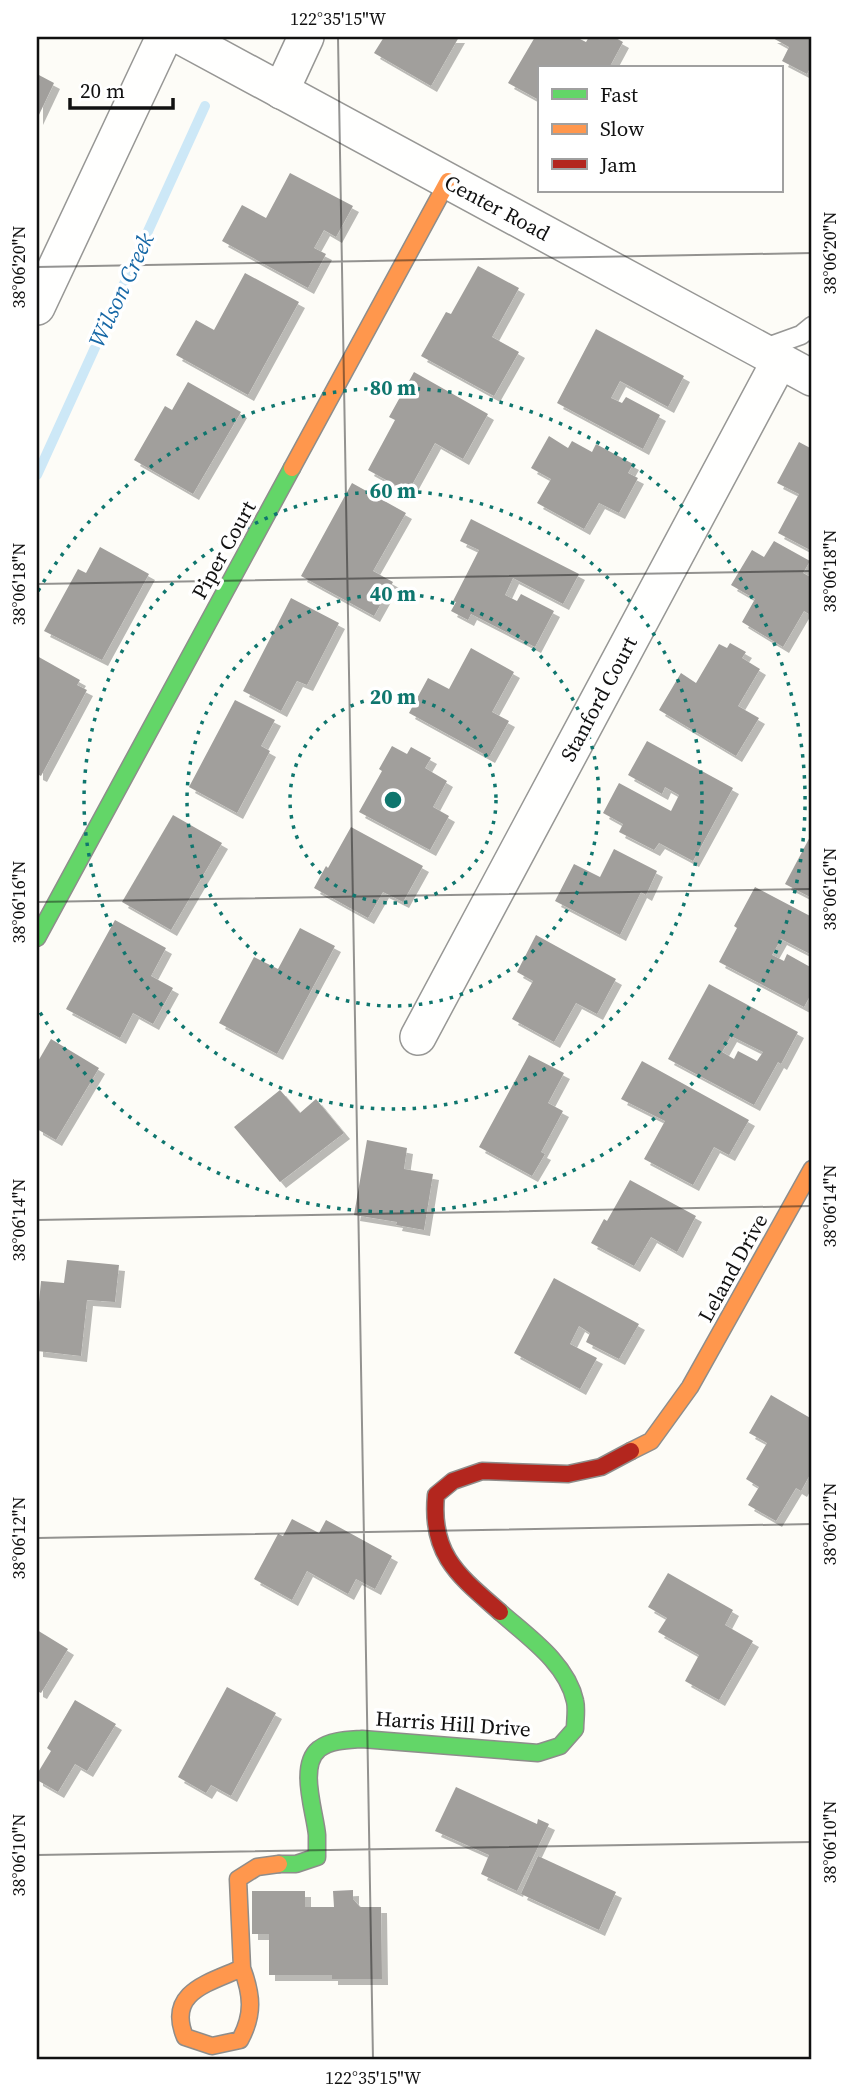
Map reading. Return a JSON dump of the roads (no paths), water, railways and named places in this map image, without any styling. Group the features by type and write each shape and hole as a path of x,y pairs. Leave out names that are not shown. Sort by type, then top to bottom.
{"street":[{"path":"37,307 164,37"},
{"name":"Center Road","path":"182,37 812,378"},
{"path":"281,90 306,37"},
{"name":"Piper Court","path":"37,938 448,181"},
{"name":"Stanford Court","path":"418,1037 771,355"},
{"name":"Leland Drive","path":"690,1387 812,1169"},
{"name":"Harris Hill Drive","path":"242,1968 191,1992 182,2003 178,2019 185,2037 205,2046 223,2046 240,2040 252,2013 252,1996 242,1968 238,1879 257,1865 303,1863 317,1857 317,1831 308,1772 313,1755 326,1742 339,1738 362,1739 538,1753 560,1746 575,1729 575,1700 565,1678 550,1656 457,1574 443,1551 433,1514 436,1495 453,1481 482,1471 568,1474 601,1467 652,1441 690,1387"}],"lane":[{"path":"771,355 812,326"}],"waterway":[{"name":"Wilson Creek","path":"37,475 205,106"}]}
